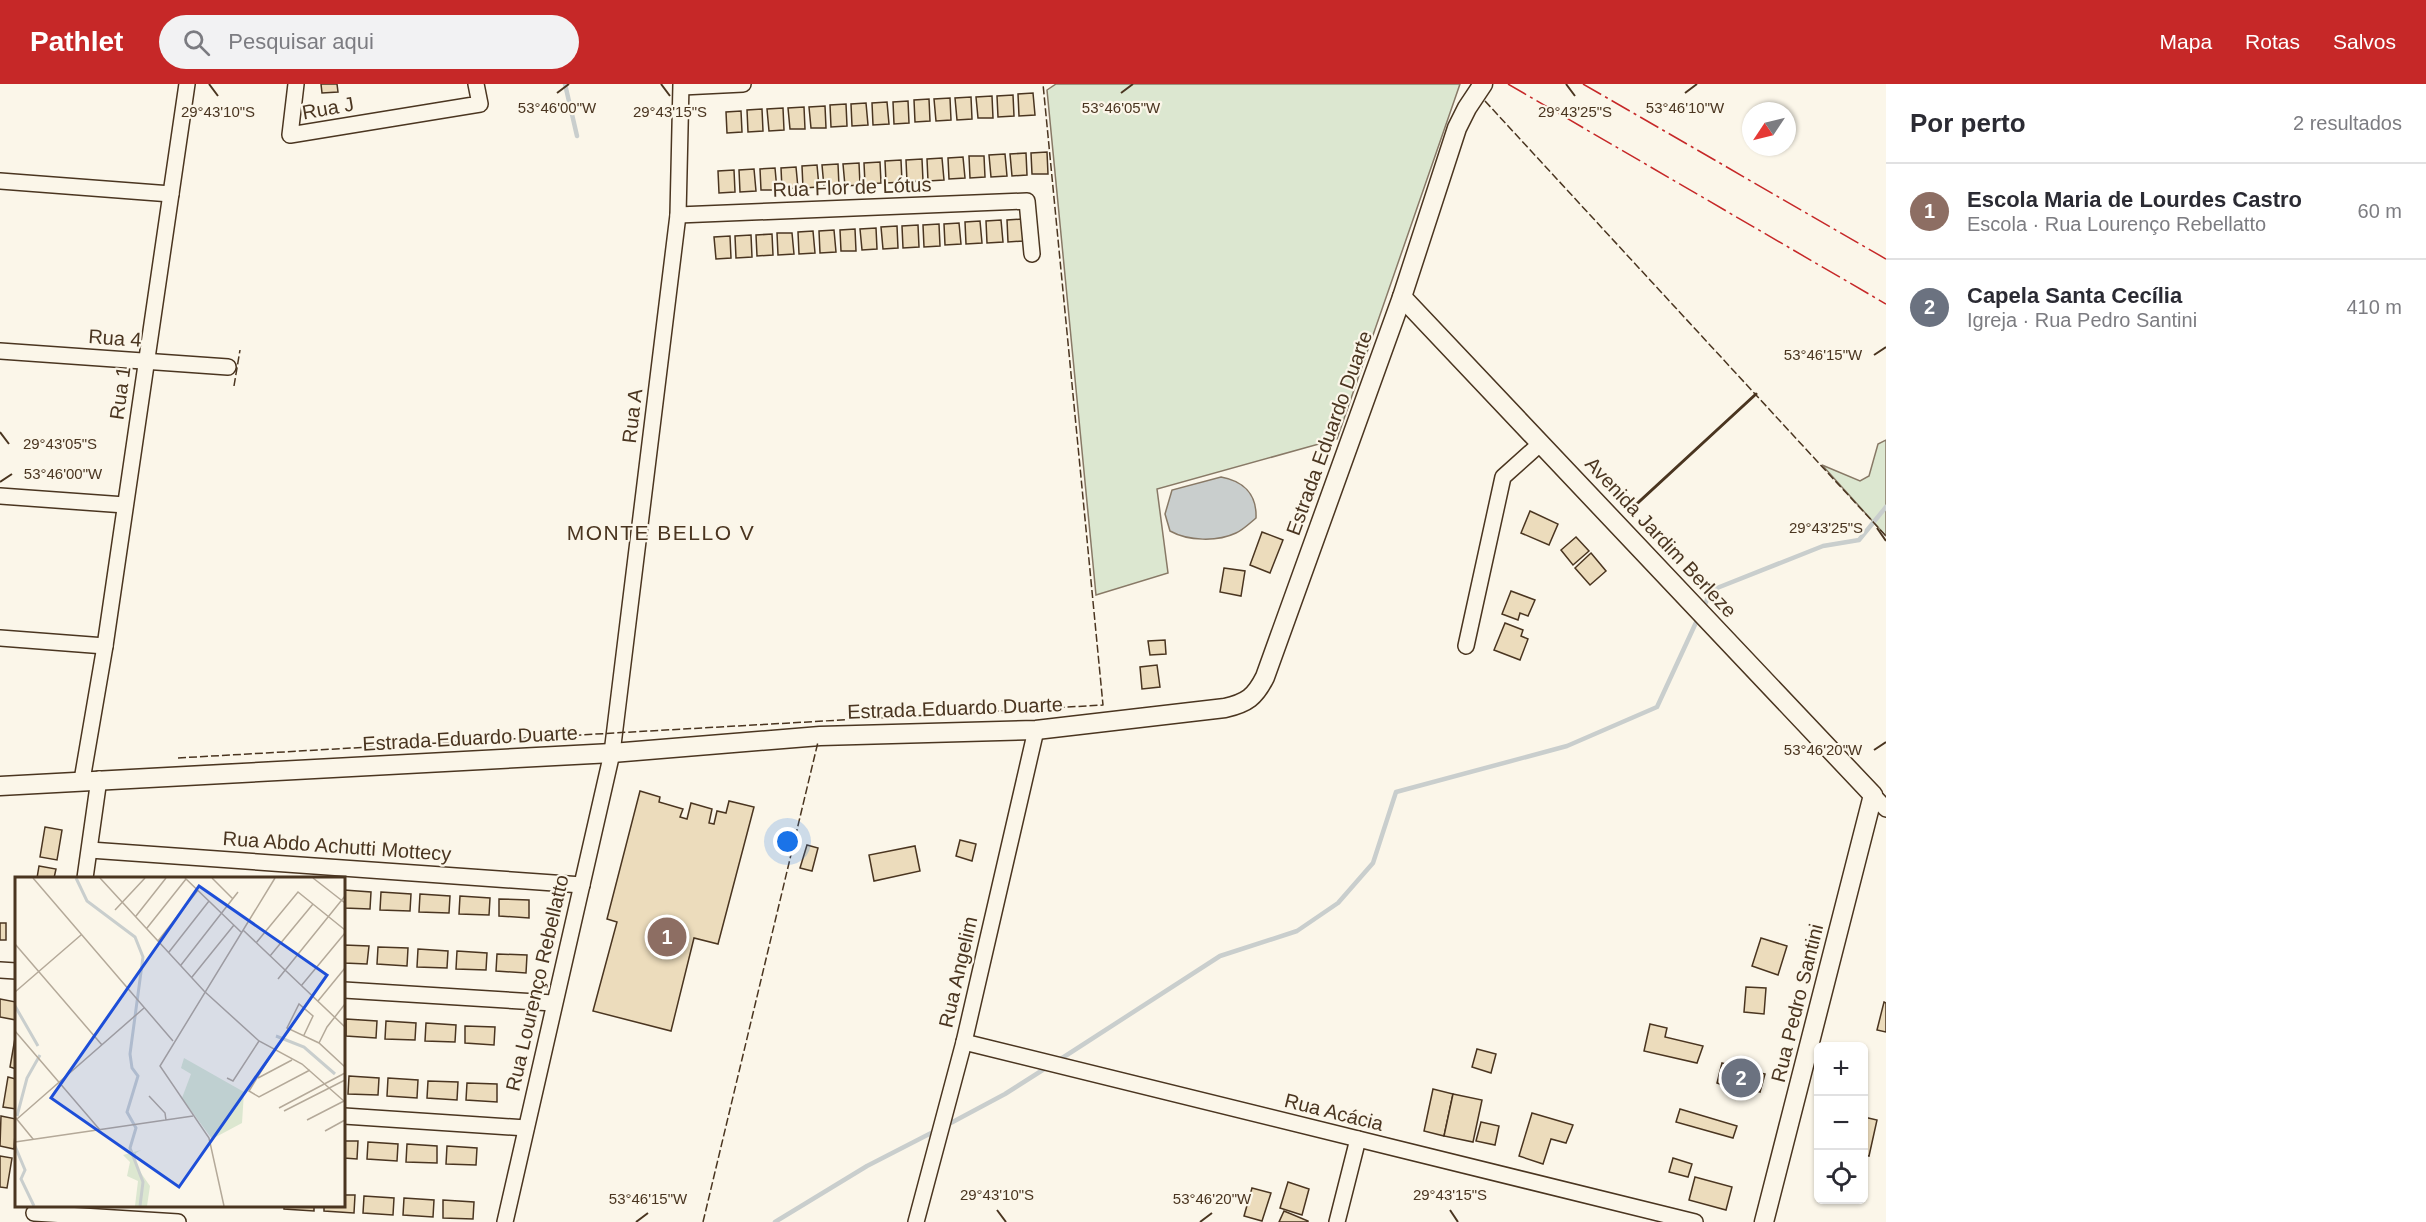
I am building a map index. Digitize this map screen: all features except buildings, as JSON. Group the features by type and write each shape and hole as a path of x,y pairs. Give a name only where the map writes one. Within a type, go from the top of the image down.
{"street":[{"name":"Rua 1","path":"86,877 90,850 91,779 105,646 187,84"},
{"name":"Rua J","path":"296,84 290,135 480,104 476,84"},
{"path":"681,86 743,84"},
{"name":"Estrada Eduardo Duarte","path":"0,786 91,779 612,753 820,736 1036,730 1245,704 1257,694 1265,677 1402,297 1457,128 1483,84"},
{"name":"Rua A","path":"612,753 678,215 681,86"},
{"path":"0,181 171,194"},
{"name":"Rua Flor de Lótus","path":"678,215 1027,201 1032,254"},
{"name":"Avenida Jardim Berleze","path":"1402,297 1886,809"},
{"name":"Rua 4","path":"0,351 228,367"},
{"path":"1466,646 1503,477 1541,443"},
{"path":"0,496 125,505"},
{"path":"0,638 105,646"},
{"name":"Rua Angelim","path":"916,1222 964,1042 1036,730"},
{"name":"Rua Lourenço Rebellatto","path":"506,1222 553,1003 612,753"},
{"name":"Rua Pedro Santini","path":"1764,1222 1873,795"},
{"name":"Rua Abdo Achutti Mottecy","path":"90,850 582,885"},
{"path":"0,970 15,971"},
{"path":"345,990 553,1003"},
{"name":"Rua Acácia","path":"964,1042 1695,1222"},
{"path":"345,1116 526,1128"},
{"path":"1337,1222 1358,1139"},
{"path":"34,1214 178,1222"}],"green space":[{"path":"1056,84 1460,84 1337,439 1157,489 1168,573 1096,595 1047,90"},
{"path":"1886,440 1886,536 1822,465 1860,481 1869,476 1878,444"}],"shaded area":[{"path":"1221,477 1242,485 1247,490 1254,502 1256,518 1239,532 1220,538 1185,537 1170,531 1165,514 1172,490"}],"waterway":[{"path":"565,84 577,136"},
{"path":"1703,608 1712,590 1823,546 1859,540 1886,507"},
{"path":"1056,1062 1220,956 1297,931 1338,903 1373,863 1396,792 1567,746 1657,707 1699,616"},
{"path":"947,1125 1005,1094 1049,1066"},
{"path":"775,1222 867,1166 937,1130"}],"fence":[{"path":"178,758 1103,705 1043,84"},
{"path":"1485,101 1886,536"},
{"path":"234,386 240,350"},
{"path":"703,1222 818,742"}],"wall":[{"path":"1629,511 1756,394"}],"power":[{"path":"1508,84 1886,304"},
{"path":"1583,84 1886,259"}],"place":[{"name":"Escola Maria de Lourdes Castro","path":"667,937"},
{"name":"Capela Santa Cecília","path":"1741,1078"}],"district":[{"name":"MONTE BELLO V","path":"661,533"}]}
